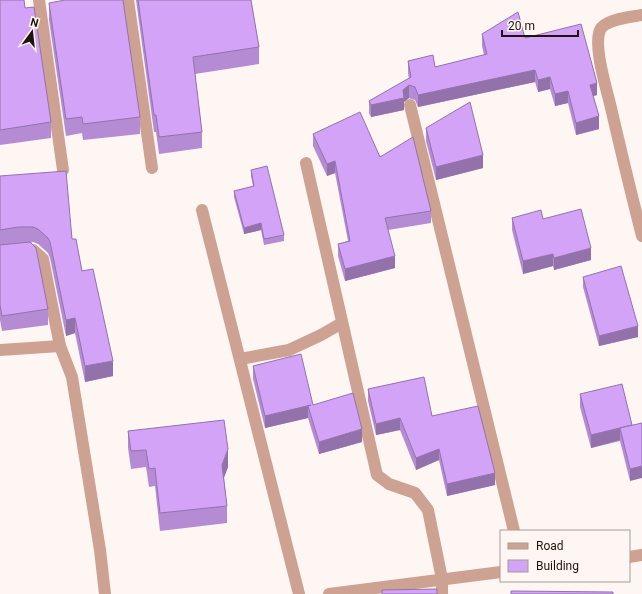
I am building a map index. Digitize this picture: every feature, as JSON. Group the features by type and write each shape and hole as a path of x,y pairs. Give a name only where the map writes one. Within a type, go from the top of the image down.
{"street":[{"path":"39,0 63,170"},
{"path":"128,0 152,168"},
{"path":"642,15 610,22 603,26 600,31 598,42 600,59 621,154 642,236"},
{"path":"410,105 514,530"},
{"path":"306,163 377,475 389,484 415,493 428,510 442,579 442,594"},
{"path":"202,210 299,594"},
{"path":"0,253 19,250 32,250 43,258 60,346 72,377 100,550 105,594"},
{"path":"240,359 289,350 342,323"},
{"path":"0,350 60,346"},
{"path":"630,556 642,555"},
{"path":"329,594 500,572"}],"building":[{"path":"0,0 24,0 25,8 34,7 51,122 0,130"},
{"path":"65,0 123,0 140,117 83,124 82,117 66,119 49,3"},
{"path":"138,0 251,0 259,47 193,57 202,132 159,137 156,115 154,115"},
{"path":"518,12 525,38 581,24 597,83 590,85 599,116 576,123 568,91 555,94 550,77 538,80 535,70 418,95 415,87 409,85 403,90 404,98 371,105 369,101 411,77 408,61 433,55 435,67 487,54 482,34"},
{"path":"470,102 483,155 436,167 426,128"},
{"path":"360,112 380,157 413,137 431,211 385,218 395,256 345,269 338,244 350,241 335,161 327,164 313,134"},
{"path":"267,166 284,235 264,239 261,223 244,228 234,191 254,186 251,170"},
{"path":"66,171 72,239 76,239 82,271 93,269 113,361 85,366 75,318 66,320 48,238 38,229 33,227 18,227 0,230 0,176"},
{"path":"581,209 591,248 554,258 553,254 523,261 512,218 541,210 543,219"},
{"path":"30,242 36,248 48,309 2,316 0,305 0,245"},
{"path":"621,266 638,326 599,336 583,277"},
{"path":"301,354 313,405 353,393 362,429 319,442 308,406 311,405 265,416 253,366"},
{"path":"424,377 432,416 478,406 495,473 447,484 439,449 416,458 400,418 376,424 368,389"},
{"path":"622,384 632,425 591,435 580,394"},
{"path":"224,420 228,449 222,465 227,506 160,513 155,468 149,469 146,450 131,451 128,431"},
{"path":"642,423 642,466 630,469 620,428"},
{"path":"437,589 437,594 382,594 382,590"},
{"path":"511,591 613,592 613,594 511,594"}]}
